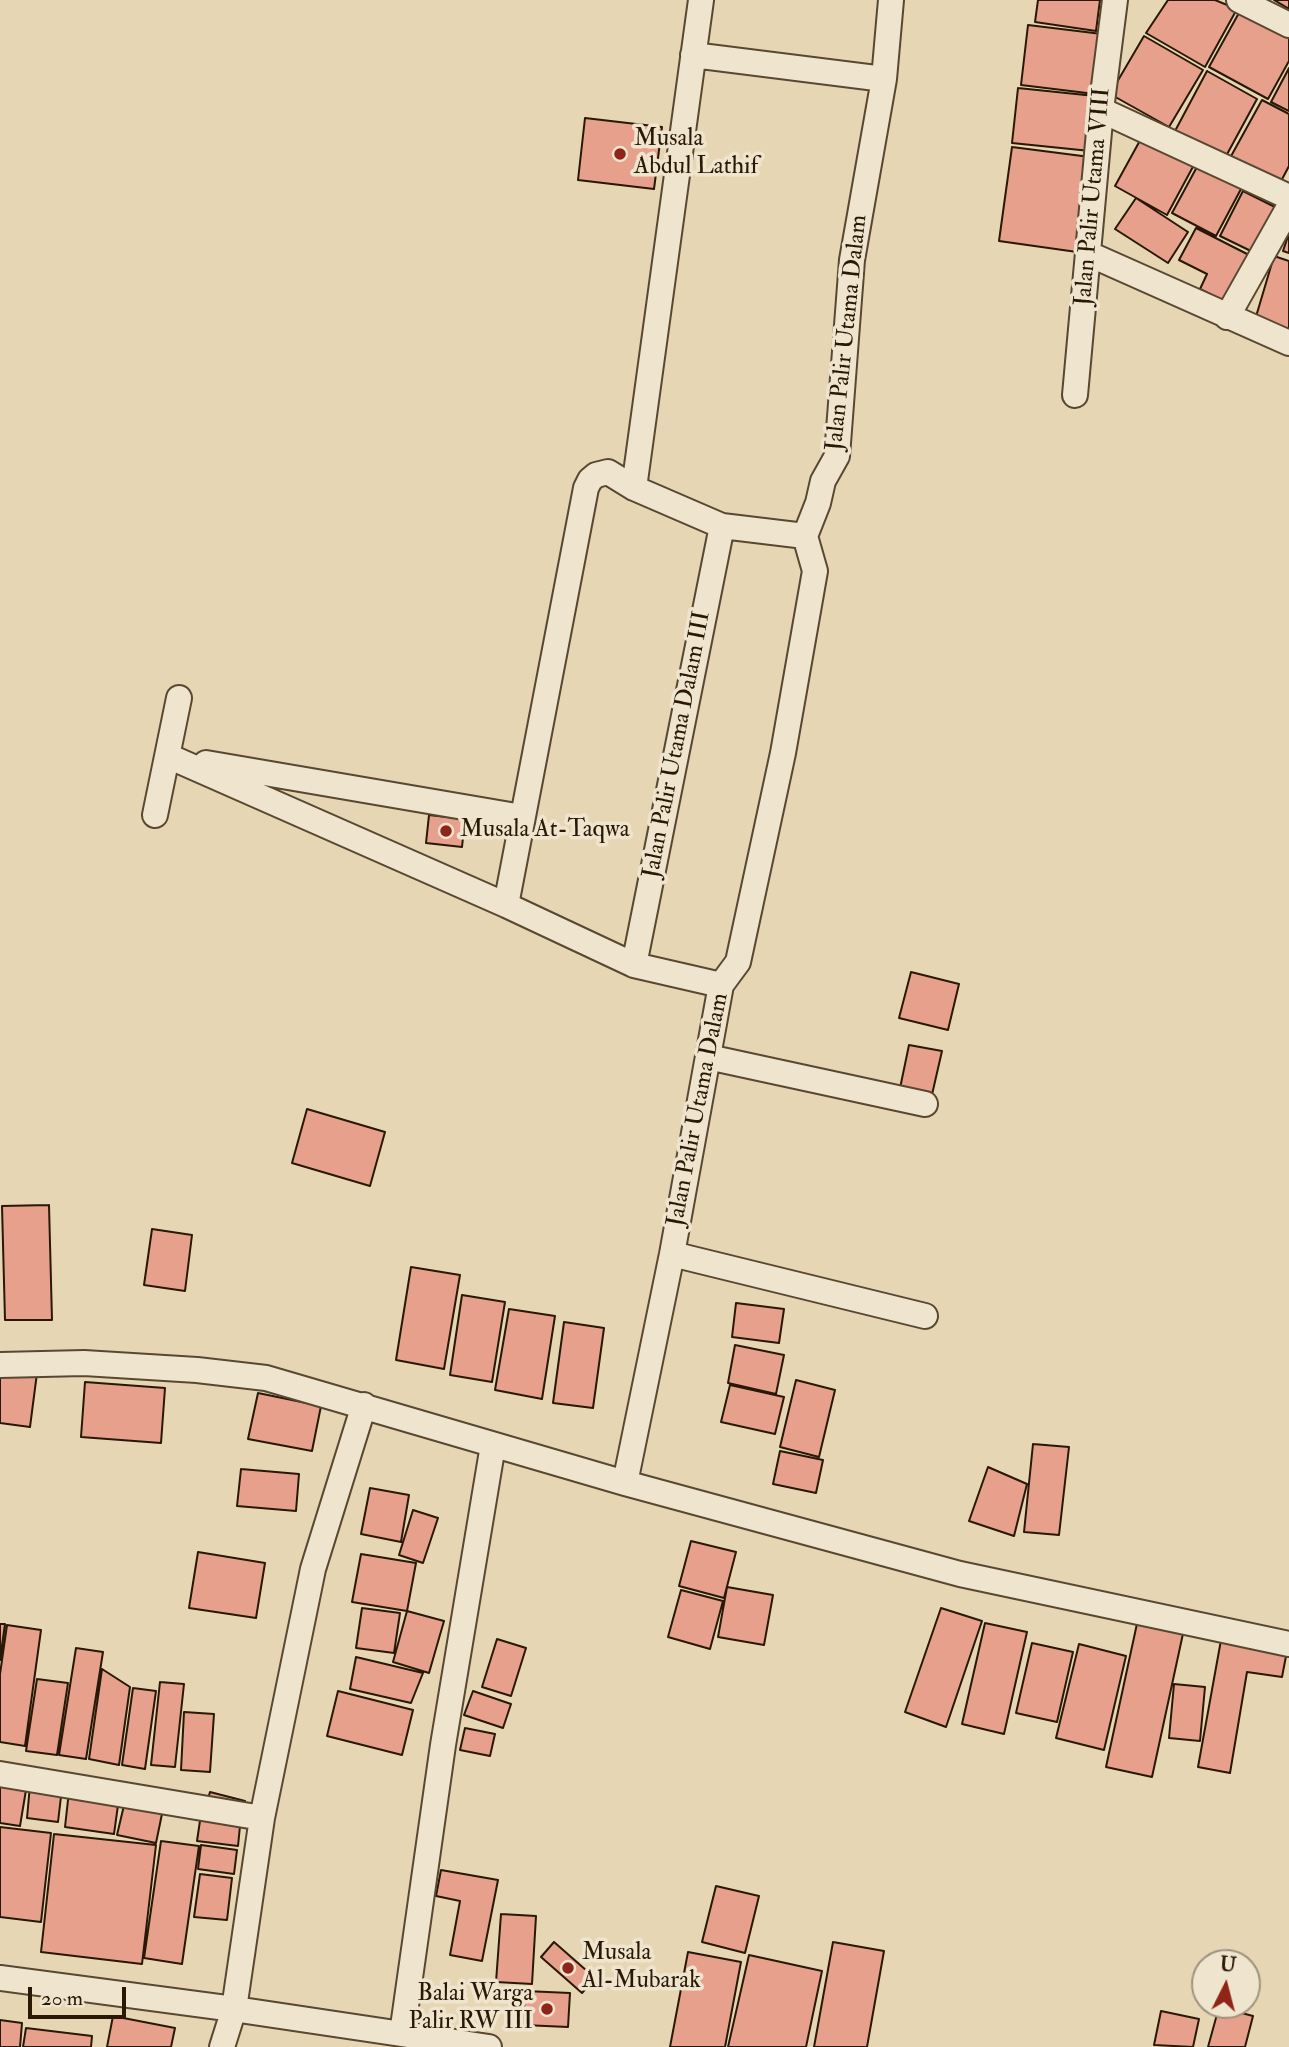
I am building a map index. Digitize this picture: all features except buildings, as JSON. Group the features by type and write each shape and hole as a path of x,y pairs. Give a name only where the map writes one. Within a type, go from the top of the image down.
{"street":[{"path":"634,488 701,0"},
{"name":"Jalan Palir Utama Dalam","path":"625,1483 721,985 738,962 783,753 814,572 805,536 824,481 837,456 852,260 884,79 891,0"},
{"name":"Jalan Palir Utama VIII","path":"1076,395 1101,110 1115,0"},
{"path":"1239,0 1289,25"},
{"path":"693,55 884,79"},
{"path":"1101,110 1289,197"},
{"path":"1227,317 1289,207"},
{"path":"1089,254 1289,343"},
{"path":"506,905 586,488 596,475 608,472 634,488 722,526 805,536"},
{"name":"Jalan Palir Utama Dalam III","path":"634,965 722,526"},
{"path":"155,815 179,698"},
{"path":"168,756 522,817"},
{"path":"168,756 506,905 634,965 721,985"},
{"path":"708,1057 925,1104"},
{"path":"671,1254 925,1316"},
{"path":"0,1365 84,1363 197,1370 266,1378 625,1483 960,1574 1289,1643"},
{"path":"222,2047 234,2009 262,1818 313,1569 364,1405"},
{"path":"402,2034 443,1745 493,1445"},
{"path":"0,1773 262,1818"},
{"path":"0,1978 489,2047"}],"place":[{"name":"Musala Abdul Lathif","path":"620,154"},
{"name":"Musala At-Taqwa","path":"446,831"},
{"name":"Musala Al-Mubarak","path":"568,1968"},
{"name":"Balai Warga Palir RW III","path":"547,2009"}]}
